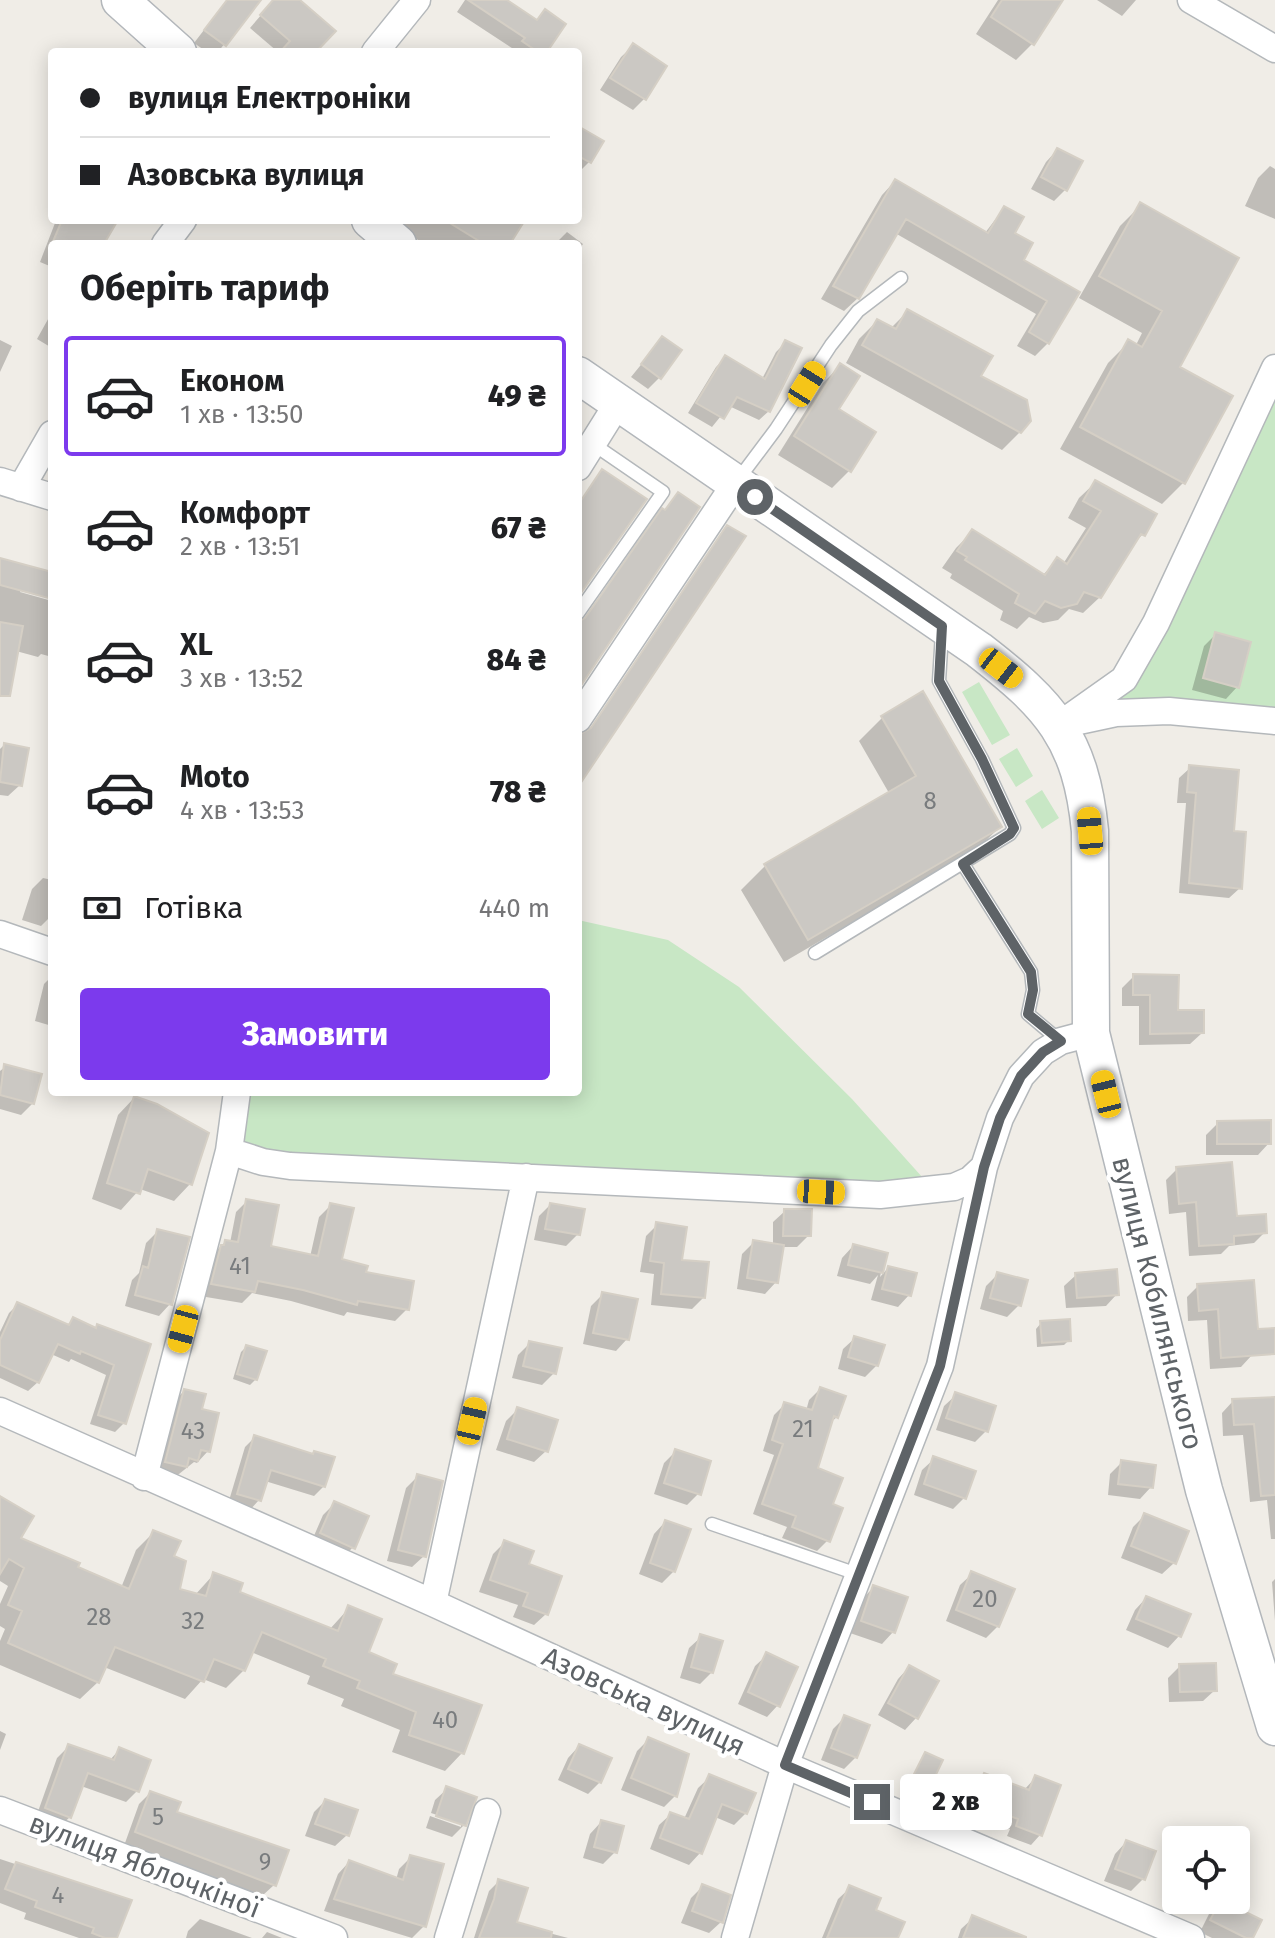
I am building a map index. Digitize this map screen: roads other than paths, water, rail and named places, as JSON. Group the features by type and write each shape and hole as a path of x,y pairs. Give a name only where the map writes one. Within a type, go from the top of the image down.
{"main road":[{"path":"120,0 174,48"},
{"path":"375,224 393,240"},
{"name":"вулиця Кобилянського","path":"582,378 1024,685 1059,725 1080,774 1090,831 1076,1037 1204,1490 1275,1727"}],"street":[{"path":"378,48 417,0"},
{"path":"1191,0 1275,49"},
{"path":"1059,725 1124,679 1156,623 1275,368"},
{"path":"582,461 618,403"},
{"path":"48,439 10,485 48,496"},
{"path":"582,713 735,484"},
{"path":"1059,725 1116,713 1169,711 1275,721"},
{"path":"0,934 48,951"},
{"path":"735,1938 785,1765 940,1366 984,1167 1000,1118 1021,1076 1043,1052 1076,1037"},
{"path":"144,1477 229,1151 236,1096"},
{"path":"229,1151 263,1162 290,1166 880,1195 954,1187 970,1180 984,1167"},
{"path":"433,1603 526,1177"},
{"name":"Азовська вулиця","path":"0,1411 433,1603 785,1765 1191,1938"},
{"name":"вулиця Яблочкіної","path":"0,1810 334,1938"},
{"path":"448,1938 487,1812"}],"lane":[{"path":"735,484 840,333 858,311 901,278"},
{"path":"582,607 663,492 593,444"},
{"path":"815,953 963,864 1010,834 1014,828 982,759 939,681 942,626"},
{"path":"963,864 1031,972 1033,990 1028,1014 1076,1037"},
{"path":"712,1524 860,1575"}]}
